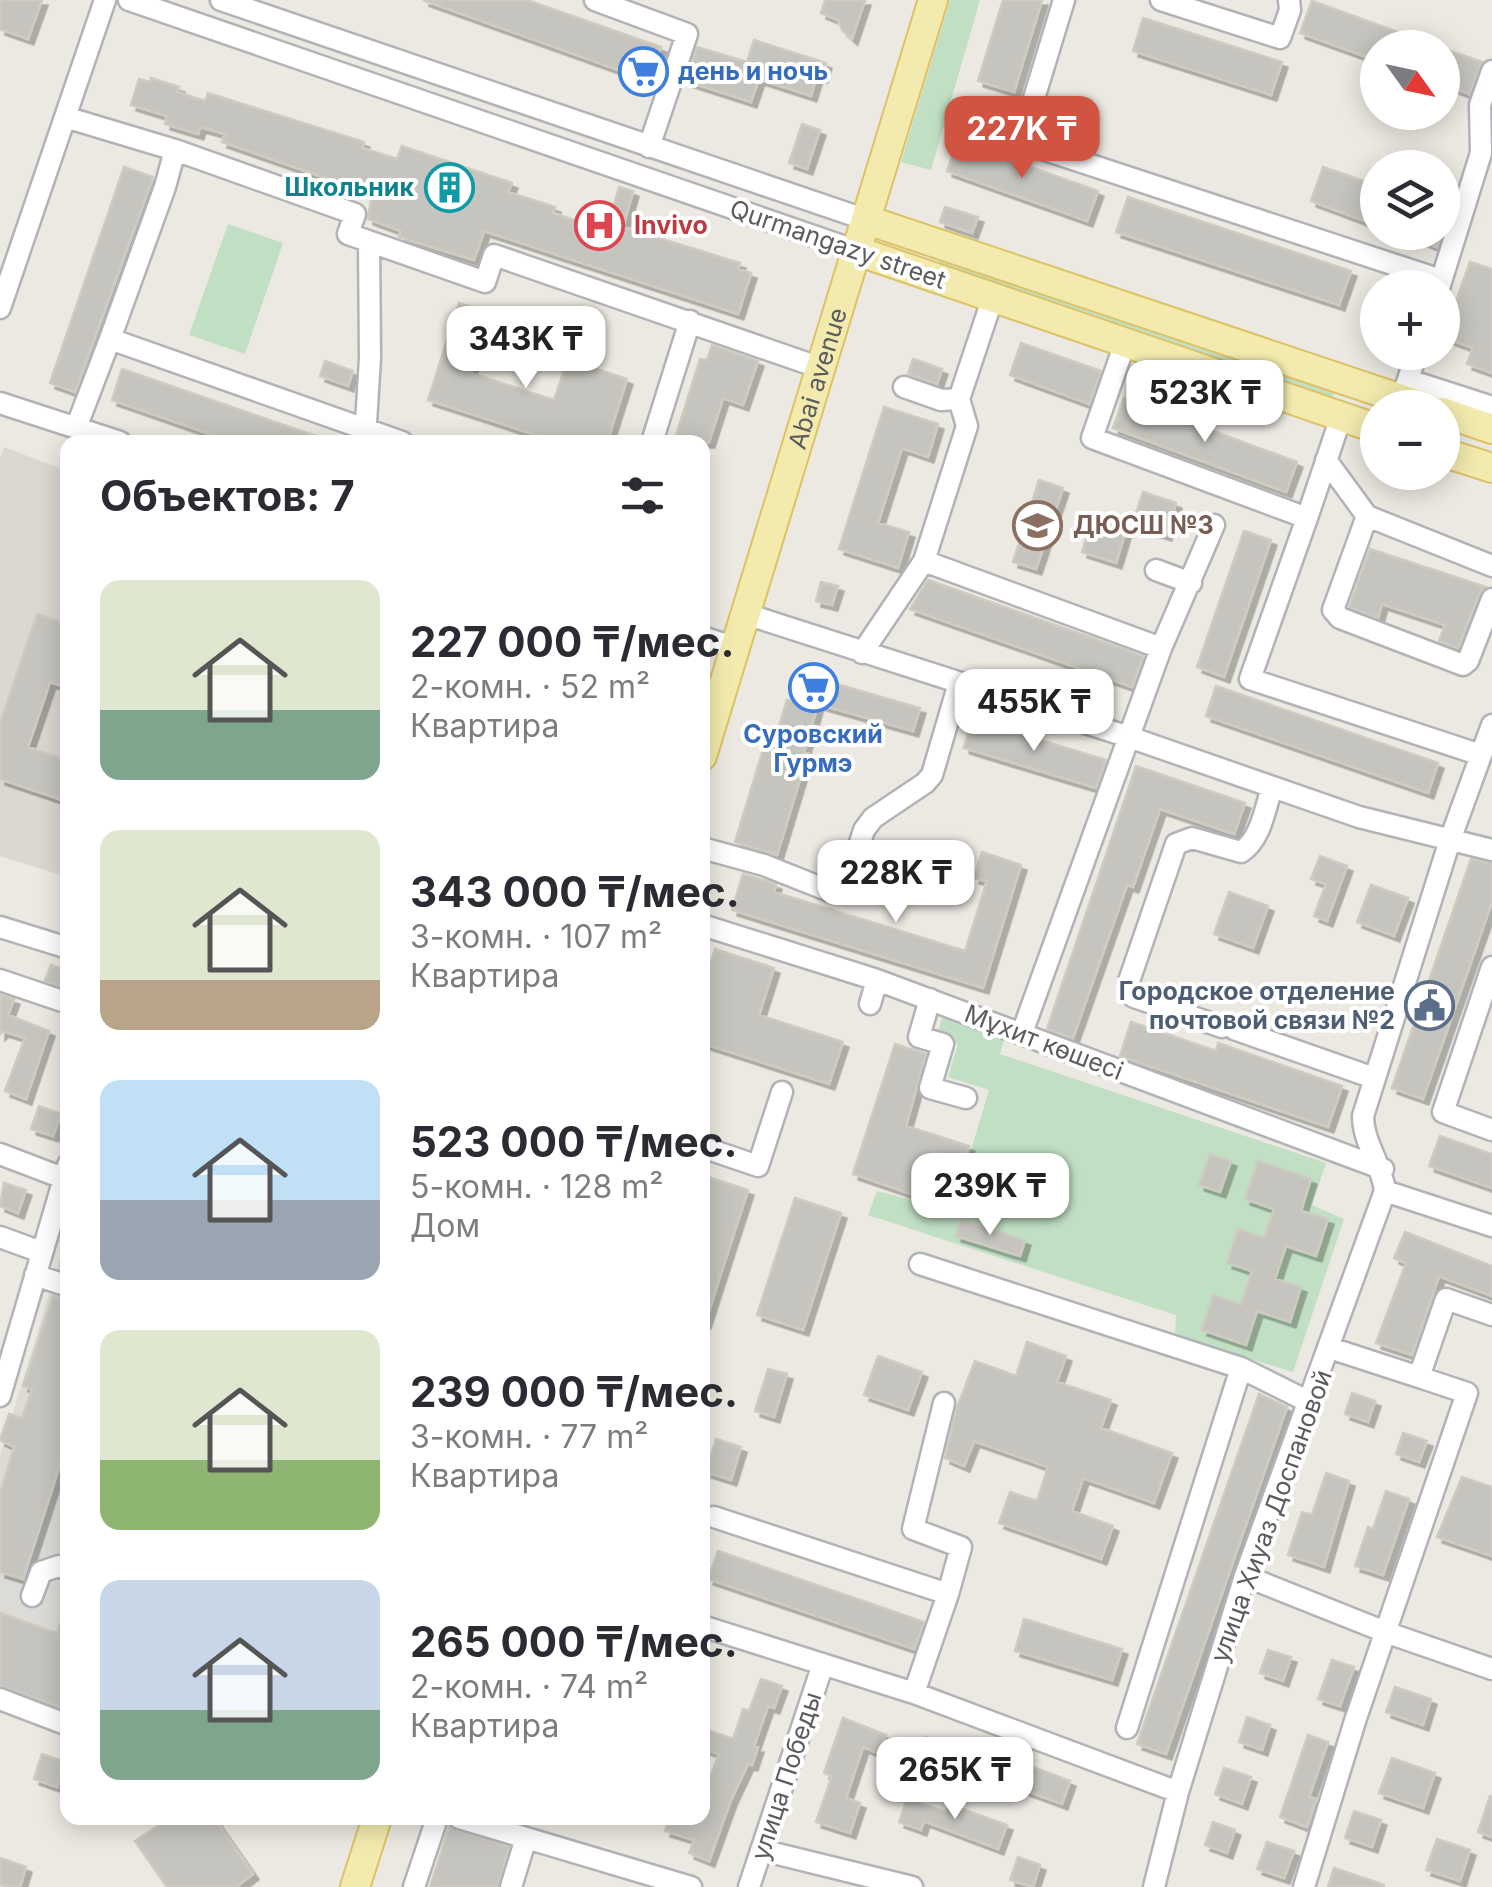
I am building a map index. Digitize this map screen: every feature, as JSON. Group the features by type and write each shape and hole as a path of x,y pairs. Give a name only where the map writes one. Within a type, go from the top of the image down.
{"main road":[{"name":"Abai avenue","path":"710,731 934,0"},
{"name":"Qurmangazy street","path":"867,220 1377,390"},
{"name":"Qurmangazy street","path":"857,251 1360,423"},
{"path":"1341,417 1353,382"},
{"path":"1460,418 1492,429"},
{"path":"1460,458 1492,468"},
{"path":"356,1887 376,1825"}],"street":[{"path":"0,308 105,0"},
{"name":"Qurmangazy street","path":"129,0 857,251"},
{"name":"Qurmangazy street","path":"222,0 867,220"},
{"path":"1021,142 1064,0"},
{"path":"1161,0 1280,38 1290,10 1289,0"},
{"path":"608,2 687,34 649,147"},
{"path":"1444,270 1481,153 1480,105 1492,71"},
{"path":"65,117 175,150 355,214 348,234 485,282 494,255 821,368"},
{"path":"975,127 1399,270"},
{"path":"76,428 166,187 175,150"},
{"path":"366,435 369,242"},
{"path":"862,653 924,561 968,426 959,399 993,297"},
{"path":"654,435 690,321"},
{"path":"110,339 363,435"},
{"path":"1125,342 1092,438 1307,518"},
{"path":"1419,390 1421,384 1440,390"},
{"path":"904,387 942,400 959,399"},
{"path":"1460,397 1492,407"},
{"path":"0,402 98,435"},
{"path":"1341,417 1250,680 1482,755"},
{"path":"1326,460 1366,516 1492,566"},
{"path":"1366,516 1333,610 1340,618 1463,665 1492,599"},
{"path":"1022,1033 1160,648 1214,525"},
{"path":"924,561 1160,648"},
{"path":"1156,570 1191,583"},
{"path":"746,614 1359,817 1492,850"},
{"path":"710,640 736,648"},
{"path":"710,850 764,865 827,890 840,887 848,878 864,830 874,818 932,775 959,684"},
{"path":"1272,787 1254,841 1246,850 1241,852 1192,838 1176,844 1129,981 1134,997 1374,1078 1450,840 1492,725"},
{"path":"0,926 60,945"},
{"name":"Мұхит көшесі","path":"710,928 930,999 1383,1169"},
{"path":"1492,967 1442,1112 1492,1130"},
{"path":"0,980 60,1000"},
{"path":"870,1004 877,980"},
{"path":"930,999 919,1037 943,1044 930,1088 966,1098"},
{"name":"улица Хиуаз Доспановой","path":"1154,1887 1178,1792 1245,1576 1386,1191 1383,1169 1365,1132 1363,1116 1374,1078"},
{"path":"710,1151 758,1166 782,1092"},
{"path":"0,1154 60,1170"},
{"path":"0,1396 60,1188"},
{"path":"1386,1191 1492,1226"},
{"path":"0,1237 41,1252"},
{"path":"920,1264 1241,1368 1311,1403"},
{"path":"35,1275 60,1283"},
{"path":"1419,1377 1446,1300 1492,1315"},
{"path":"1304,1887 1355,1721 1468,1393 1330,1348"},
{"path":"1127,1728 1241,1368"},
{"path":"914,1694 961,1548 913,1530 944,1403"},
{"path":"714,1516 948,1594"},
{"path":"32,1596 41,1572 60,1566"},
{"path":"1245,1576 1388,1633 1492,1668"},
{"path":"710,1629 914,1694 1178,1792"},
{"name":"улица Победы","path":"750,1887 823,1664"},
{"path":"0,1699 60,1722"},
{"path":"414,1887 435,1825"},
{"path":"482,1825 692,1887"},
{"path":"511,1887 526,1838"},
{"path":"761,1850 912,1887"}],"shaded area":[{"path":"4,447 60,468 60,875 0,856 0,459"},
{"path":"60,1258 60,1708 0,1687 0,1456"}],"green space":[{"path":"950,0 980,0 931,170 901,162"},
{"path":"228,224 283,243 245,354 189,335"},
{"path":"941,256 1335,390 1331,402 937,268"},
{"path":"942,1017 1005,1037 1000,1054 1326,1163 1312,1205 1344,1219 1293,1372 1175,1336 1176,1315 868,1215 877,1191 953,1211 989,1090 948,1077 958,1044 938,1034"}],"building":[{"path":"0,0 42,0 28,39 0,29"},
{"path":"423,0 527,0 661,47 649,81"},
{"path":"825,0 865,0 852,39 838,20 821,13"},
{"path":"1003,0 1042,0 1014,92 978,81"},
{"path":"1312,1 1392,30 1360,30 1360,55 1300,33"},
{"path":"1143,18 1282,62 1271,95 1133,51"},
{"path":"754,40 826,63 811,96 759,79 751,102 686,81 697,47 747,62"},
{"path":"1460,54 1482,62 1469,94 1460,91"},
{"path":"151,78 205,101 208,93 364,142 362,148 397,159 402,146 512,183 508,192 555,207 553,213 583,223 585,214 609,222 619,187 633,191 623,227 740,263 738,269 751,273 738,314 484,231 474,260 399,237 401,231 368,219 372,194 222,142 225,134 200,127 198,134 165,124 167,116 131,105 139,79 150,82"},
{"path":"802,124 820,130 807,169 789,163"},
{"path":"958,141 1098,191 1087,221 947,171"},
{"path":"124,167 153,177 75,392 50,383"},
{"path":"1323,167 1360,180 1360,219 1311,201"},
{"path":"1128,197 1351,271 1339,305 1116,232"},
{"path":"945,207 978,217 972,233 940,222"},
{"path":"1470,262 1492,269 1492,373 1467,364 1473,348 1460,343 1460,290"},
{"path":"459,303 489,313 470,373 554,400 568,359 627,379 609,435 536,435 428,400"},
{"path":"1021,343 1101,371 1089,404 1010,375"},
{"path":"712,345 758,361 743,405 723,398 710,439 710,435 676,435 700,359 707,360"},
{"path":"913,359 942,369 937,384 908,374"},
{"path":"325,361 353,371 348,386 320,376"},
{"path":"122,369 313,435 213,435 112,400"},
{"path":"1124,398 1297,462 1286,492 1113,428"},
{"path":"884,407 938,424 928,457 902,448 878,523 909,532 898,568 839,549"},
{"name":"ДЮСШ №3","path":"1039,480 1063,488 1036,569 1013,562"},
{"path":"1143,492 1176,503 1166,535 1132,525"},
{"path":"1092,520 1126,530 1116,563 1082,552"},
{"path":"1244,531 1271,540 1224,677 1197,667"},
{"path":"1370,549 1486,587 1479,594 1458,648 1439,641 1445,625 1382,604 1378,618 1349,607"},
{"path":"928,580 1143,656 1132,687 910,609"},
{"path":"821,582 838,586 832,605 816,601"},
{"path":"37,614 60,621 60,685 50,682 28,747 60,758 60,799 0,779 0,723"},
{"path":"805,675 920,708 913,731 818,704 804,752 808,753 777,855 735,842 766,740 774,743 787,700 797,702"},
{"path":"1216,686 1438,763 1428,793 1206,716"},
{"path":"972,719 1106,760 1096,788 964,748"},
{"path":"1136,766 1245,803 1234,834 1160,809 1133,887 1127,885 1073,1038 1047,1029"},
{"path":"982,852 1021,865 983,988 732,910 743,874 776,884 774,892 965,951 987,881 974,878"},
{"path":"1320,856 1347,866 1327,921 1314,916 1326,884 1311,879"},
{"path":"1471,859 1492,863 1492,902 1423,1099 1392,1088"},
{"path":"1371,885 1408,898 1394,936 1357,922"},
{"path":"1229,892 1268,906 1253,948 1214,934"},
{"path":"715,949 774,968 759,1015 843,1042 829,1084 710,1046 710,965"},
{"path":"51,965 60,968 60,986 45,981"},
{"path":"0,995 14,999 8,1015 49,1031 26,1099 5,1091 25,1038 3,1031 0,1034"},
{"path":"1131,1022 1216,1051 1218,1043 1342,1086 1328,1127 1120,1056"},
{"path":"895,1044 926,1054 906,1126 969,1146 949,1207 853,1174"},
{"path":"39,1106 60,1114 53,1136 31,1129"},
{"path":"1440,1136 1492,1154 1492,1188 1429,1166"},
{"path":"1210,1154 1231,1161 1220,1192 1199,1185"},
{"path":"1258,1161 1311,1179 1301,1211 1328,1219 1316,1256 1286,1246 1275,1279 1301,1287 1290,1322 1257,1311 1246,1345 1202,1330 1213,1295 1241,1305 1252,1271 1227,1263 1238,1229 1264,1238 1274,1209 1245,1199"},
{"path":"710,1178 748,1190 710,1308"},
{"path":"4,1183 26,1190 18,1213 0,1206"},
{"path":"795,1198 841,1213 803,1330 757,1315"},
{"path":"961,1220 1025,1240 1020,1256 956,1236"},
{"path":"1405,1232 1492,1266 1492,1296 1439,1276 1412,1355 1376,1343 1406,1263 1394,1258"},
{"path":"53,1296 60,1297 60,1465 23,1579 0,1572 0,1493 14,1447 0,1440 9,1414 22,1418 32,1389 23,1386"},
{"path":"1027,1342 1066,1356 1057,1382 1111,1400 1101,1428 1172,1453 1154,1503 1083,1478 1072,1511 1113,1526 1101,1559 999,1523 1010,1492 1037,1501 1048,1467 974,1441 964,1466 945,1458 956,1410 975,1361 1016,1376"},
{"path":"878,1356 922,1372 908,1410 864,1395"},
{"path":"768,1369 787,1374 774,1417 755,1411"},
{"path":"1352,1393 1375,1401 1368,1422 1345,1414"},
{"path":"1259,1394 1287,1407 1166,1754 1137,1744"},
{"path":"1403,1433 1427,1441 1419,1462 1396,1454"},
{"path":"716,1439 741,1447 731,1480 710,1473"},
{"path":"1326,1473 1349,1481 1324,1567 1288,1555 1302,1512 1312,1515"},
{"path":"1462,1477 1492,1487 1492,1556 1437,1537"},
{"path":"1386,1491 1409,1499 1383,1575 1355,1566"},
{"path":"718,1551 924,1622 914,1649 710,1580"},
{"path":"0,1613 57,1633 60,1624 60,1707 0,1686"},
{"path":"1024,1619 1122,1649 1112,1680 1015,1651"},
{"path":"1268,1650 1291,1657 1283,1681 1260,1673"},
{"path":"1332,1660 1354,1667 1340,1706 1318,1699"},
{"path":"761,1679 782,1686 774,1708 768,1706 754,1746 758,1747 752,1765 748,1764 731,1800 709,1861 689,1853 694,1840 665,1831 667,1825 710,1825 710,1777 719,1754 710,1751 710,1731 733,1739 743,1709 749,1711"},
{"path":"1395,1687 1431,1699 1423,1725 1386,1712"},
{"path":"1247,1717 1270,1725 1262,1750 1239,1742"},
{"path":"843,1718 886,1735 878,1753 863,1747 846,1798 860,1803 850,1833 816,1822 832,1776 824,1773"},
{"path":"1308,1735 1328,1742 1309,1797 1316,1799 1307,1827 1280,1817"},
{"path":"926,1737 1005,1762 1007,1757 1070,1781 1062,1804 981,1774 979,1779 918,1761"},
{"path":"42,1754 60,1760 57,1787 34,1779"},
{"path":"1392,1758 1435,1773 1423,1808 1379,1793"},
{"path":"1224,1768 1251,1777 1242,1804 1215,1794"},
{"path":"1492,1797 1492,1837 1478,1832"},
{"path":"907,1799 946,1812 949,1804 1007,1825 998,1849 924,1821 921,1830 899,1822"},
{"path":"1354,1811 1381,1820 1372,1847 1345,1838"},
{"path":"1213,1822 1235,1830 1227,1853 1205,1845"},
{"path":"159,1825 219,1825 253,1874 236,1887 167,1887 135,1841"},
{"path":"449,1827 509,1847 498,1887 430,1887"},
{"path":"1437,1839 1470,1850 1460,1881 1426,1870"},
{"path":"1267,1842 1294,1851 1284,1878 1257,1869"},
{"path":"1018,1857 1040,1865 1033,1887 1010,1880"},
{"path":"0,1858 26,1867 20,1887 0,1885"},
{"path":"1334,1868 1384,1885 1384,1887 1328,1887"}],"place":[{"name":"день и ночь","path":"643,71"},
{"name":"Школьник","path":"449,187"},
{"name":"Invivo","path":"599,225"},
{"name":"ДЮСШ №3","path":"1038,525"},
{"name":"Суровский Гурмэ","path":"813,688"},
{"name":"Городское отделение почтовой связи №2","path":"1430,1005"}]}
